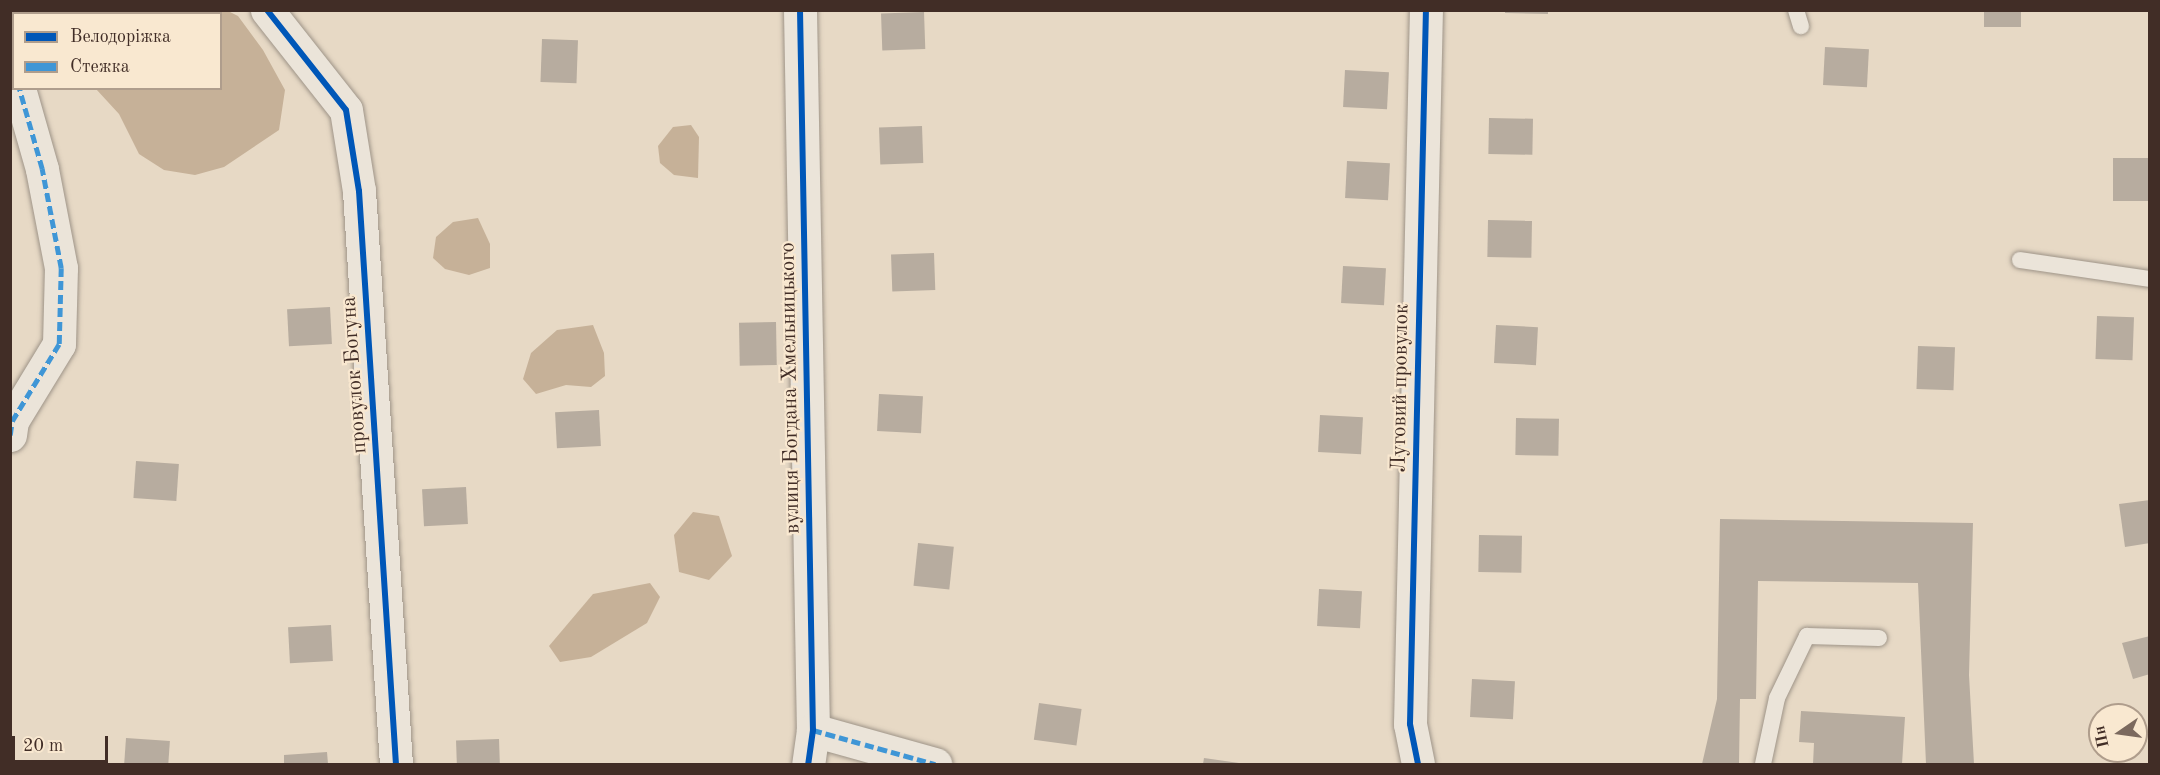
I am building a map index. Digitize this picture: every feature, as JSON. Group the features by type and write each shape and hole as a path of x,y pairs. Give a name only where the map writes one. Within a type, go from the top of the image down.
{"street":[{"name":"провулок Богуна","path":"267,10 346,110 354,156 366,281 396,765"},
{"name":"вулиця Богдана Хмельницького","path":"800,10 813,730 808,765"},
{"name":"Луговий провулок","path":"1418,765 1410,724 1426,10"},
{"path":"10,435 12,421 59,344 61,268 42,169 21,90"},
{"path":"813,730 935,765"}],"lane":[{"path":"2020,260 2150,279"},
{"path":"1763,765 1777,698 1807,636 1879,638"}],"shaded area":[{"path":"44,11 228,11 238,16 263,50 285,90 279,130 224,167 195,175 164,170 139,154 119,114 97,90 222,90 222,12"},
{"path":"691,125 699,137 698,178 674,175 660,163 658,146 673,127"},
{"path":"478,218 490,244 490,268 469,275 445,269 433,258 436,237 453,222"},
{"path":"593,325 604,353 605,376 591,387 566,385 536,394 523,379 531,353 557,330"},
{"path":"693,512 719,516 732,556 709,580 679,572 674,535"},
{"path":"650,583 660,597 647,623 591,657 560,662 549,646 593,594"}],"building":[{"path":"1505,10 1548,10 1548,14 1505,13"},
{"path":"1984,10 2021,10 2021,27 1984,27"},
{"path":"924,12 925,49 882,50 881,14"},
{"path":"542,39 578,40 576,83 540,82"},
{"path":"1825,47 1869,49 1867,87 1823,85"},
{"path":"1345,70 1389,72 1387,109 1343,107"},
{"path":"1489,118 1533,119 1532,155 1488,154"},
{"path":"922,126 923,163 880,164 879,128"},
{"path":"2113,158 2150,158 2150,201 2113,201"},
{"path":"1347,161 1390,163 1388,200 1345,198"},
{"path":"1488,220 1532,221 1531,258 1487,257"},
{"path":"934,253 935,290 892,291 891,255"},
{"path":"1343,266 1386,268 1384,305 1341,303"},
{"path":"330,307 332,344 289,346 287,309"},
{"path":"2097,316 2134,317 2132,360 2095,359"},
{"path":"776,322 777,365 740,366 739,323"},
{"path":"1496,325 1538,327 1536,365 1494,363"},
{"path":"1918,346 1955,347 1953,390 1916,389"},
{"path":"879,394 923,396 921,433 877,431"},
{"path":"599,410 601,446 557,448 555,412"},
{"path":"1320,415 1363,417 1361,454 1318,452"},
{"path":"1516,418 1559,419 1558,456 1515,455"},
{"path":"136,461 179,464 176,501 133,498"},
{"path":"466,487 468,524 424,526 422,489"},
{"path":"2150,500 2150,543 2125,547 2119,504"},
{"path":"1720,519 1973,523 1969,675 1974,764 1926,764 1918,583 1758,581 1756,699 1740,699 1739,764 1702,764 1717,699"},
{"path":"1479,535 1522,536 1521,573 1478,572"},
{"path":"918,543 954,547 949,590 914,586"},
{"path":"1319,589 1362,591 1360,628 1317,626"},
{"path":"331,625 333,661 290,663 288,627"},
{"path":"2150,636 2150,674 2133,679 2122,643"},
{"path":"1472,679 1515,681 1513,719 1470,717"},
{"path":"1039,703 1082,709 1076,746 1034,740"},
{"path":"1801,711 1905,717 1902,764 1813,764 1814,743 1799,742"},
{"path":"126,738 170,741 168,764 124,764"},
{"path":"499,739 500,764 457,764 456,741"},
{"path":"327,752 328,764 284,764 284,755"},
{"path":"1204,758 1239,763 1239,764 1203,764"}],"marked path":[{"path":"10,67 12,70"},
{"path":"10,435 12,421 59,344 61,268 42,169 20,90"},
{"path":"813,730 935,764"}],"cycle path":[{"path":"267,10 346,110 359,191 396,764"},
{"path":"800,10 813,730 808,764"},
{"path":"1418,764 1410,724 1426,10"}]}
